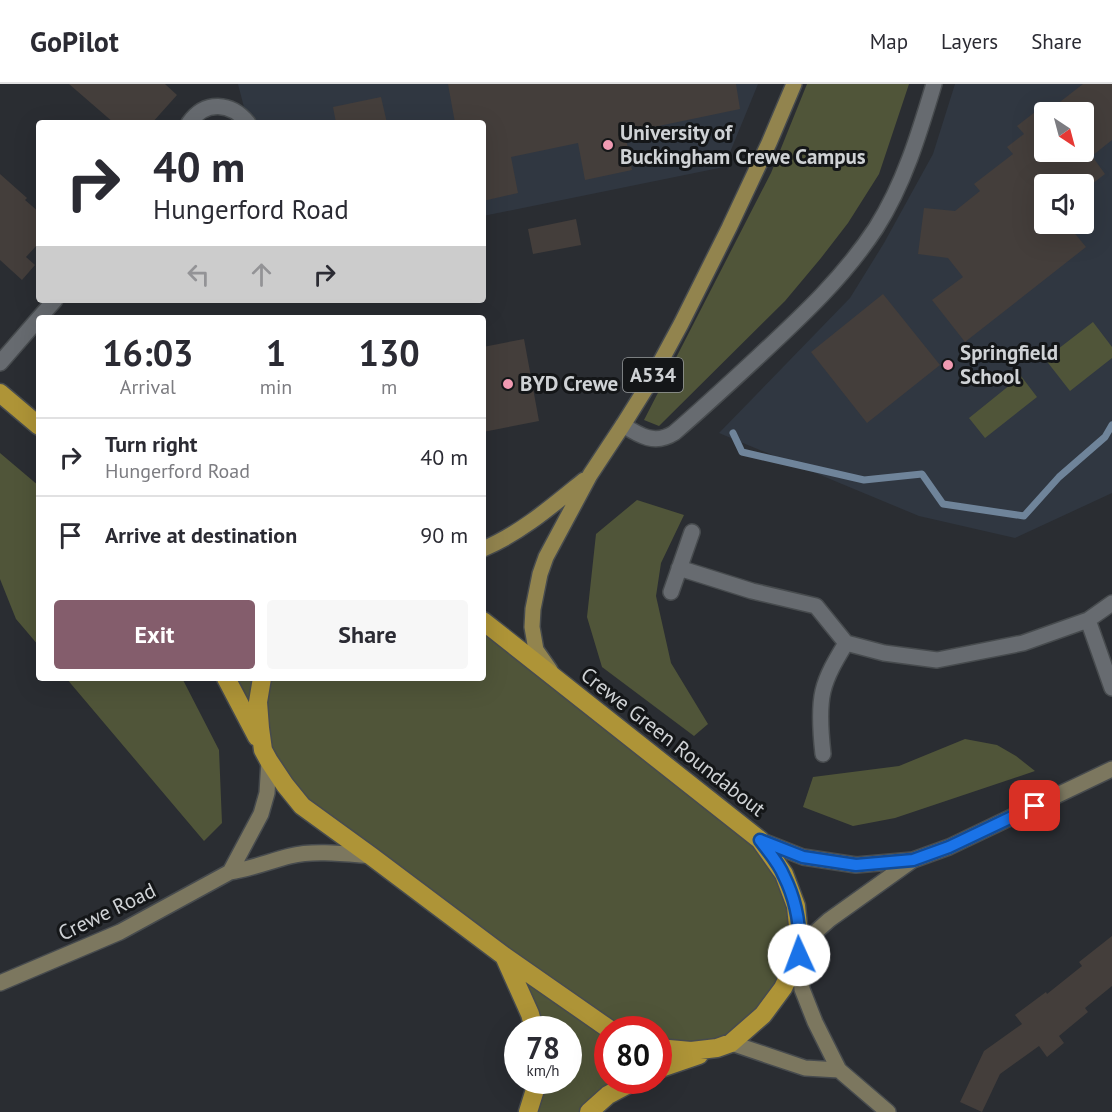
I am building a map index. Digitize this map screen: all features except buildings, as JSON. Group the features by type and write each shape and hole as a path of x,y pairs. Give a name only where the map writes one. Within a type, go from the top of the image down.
{"highway":[{"path":"0,393 36,423"},
{"name":"Crewe Green Roundabout","path":"486,623 760,840 784,874 796,906 799,951"},
{"path":"228,681 266,755 302,806 504,956 594,1019"},
{"path":"262,681 258,702 260,728 266,755"},
{"path":"672,1064 724,1045 763,1015 783,988 799,951"},
{"path":"504,956 531,1016"},
{"path":"672,1049 691,1051 724,1045"},
{"path":"528,1112 534,1094"},
{"path":"589,1112 610,1094"}],"main road":[{"name":"A534","path":"557,680 537,650 532,627 540,574 546,557 590,475 648,385 675,334 770,143 794,84"},
{"name":"A534","path":"486,548 531,523 590,475"}],"street":[{"path":"623,425 646,438 666,438 674,433 801,317 831,286 854,259 890,202 904,174 920,132 934,84"},
{"path":"192,120 198,113 219,107 231,109 245,120"},
{"path":"42,315 52,303"},
{"path":"0,363 36,321"},
{"path":"671,592 692,532"},
{"path":"679,568 752,591 816,606 846,643 884,653 937,660 1023,643 1088,620 1112,603"},
{"path":"1088,620 1112,687"},
{"path":"823,754 820,734 822,692 832,667 846,643"},
{"path":"230,872 261,814 267,793 266,755"},
{"path":"888,1112 839,1070 815,1022 802,988 799,951 829,920 913,860 965,839 1112,769"},
{"path":"760,840 803,857 856,865 913,860"},
{"name":"Crewe Road","path":"0,983 120,932 230,872 292,856 321,854 371,856"},
{"path":"724,1045 805,1068 839,1070"}],"shaded area":[{"name":"University of Buckingham Crewe Campus","path":"238,84 758,84 724,167 486,215 486,120 247,120"},
{"name":"Springfield School","path":"955,84 1112,84 1112,493 1015,538 919,516 719,433 850,298 884,243 933,154"}],"green space":[{"path":"807,84 909,84 879,174 848,223 785,301 659,426 644,420 771,173"},
{"path":"1093,322 1112,347 1112,358 1070,391 1045,359"},
{"path":"1021,376 1037,397 985,438 969,418"},
{"path":"0,453 36,483 36,642 16,619 0,579"},
{"path":"637,500 684,515 661,563 656,596 671,663 708,724 694,736 602,667 587,617 596,534"},
{"path":"486,621 760,840 784,874 799,955 731,1043 672,1064 672,1016 594,1016 594,1094 615,1094 589,1112 528,1112 534,1094 582,1094 582,1016 529,1016 504,956 302,806 228,681 486,681"},
{"path":"69,681 184,681 219,750 222,823 204,841"},
{"path":"965,739 997,745 1035,771 895,818 853,826 803,807 813,777 899,766"}],"waterway":[{"path":"733,433 742,452 864,480 922,474 943,504 1024,516 1059,477 1105,437 1112,425"}],"place":[{"name":"University of Buckingham Crewe Campus","path":"608,145"},
{"name":"Springfield School","path":"948,365"},
{"name":"BYD Crewe","path":"508,384"}],"route":[{"path":"799,955 796,906 784,874 760,840 803,857 856,865 913,860 949,847 1035,806"}]}
